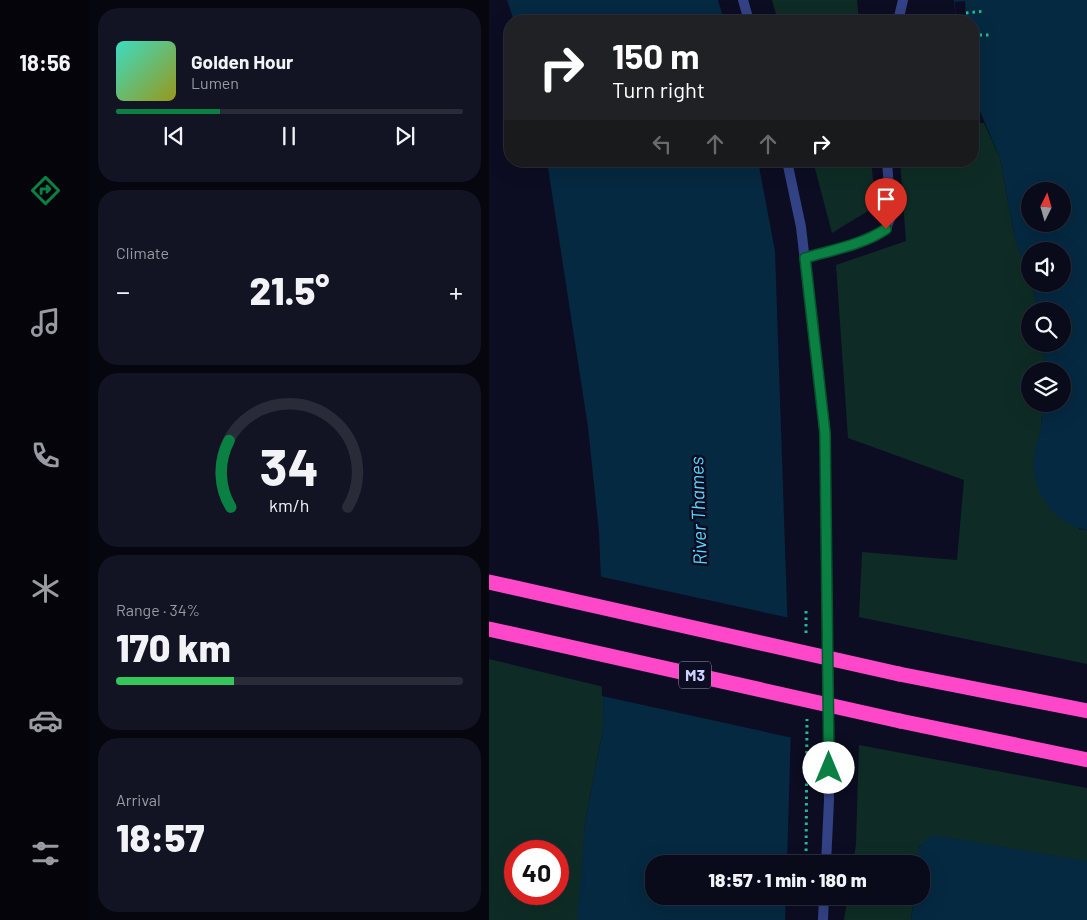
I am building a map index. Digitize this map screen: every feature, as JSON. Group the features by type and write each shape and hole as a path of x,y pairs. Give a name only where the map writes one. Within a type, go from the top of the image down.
{"highway":[{"path":"489,582 899,674 1087,711"},
{"name":"M3","path":"489,629 900,721 1087,760"}],"street":[{"path":"743,0 747,15"},
{"path":"899,15 903,0"},
{"path":"788,167 801,227 825,433 829,791 826,855"},
{"path":"805,258 853,245 876,236 886,229 891,216 887,167"},
{"path":"823,920 824,905"}],"path":[{"path":"966,13 985,11"},
{"path":"979,35 989,35"},
{"path":"806,855 808,732"}],"green space":[{"path":"772,0 857,0 858,15 776,15"},
{"path":"979,123 984,123 1000,158 1015,238 1021,254 1021,292 1033,292 1037,302 1021,302 1021,352 1044,352 1044,362 1021,362 1021,412 1042,412 1041,428 1079,529 1087,530 1087,664 859,617 862,552 957,560 964,480 848,438 836,265 906,241 900,167 979,167"},
{"path":"815,167 872,167 876,206 832,233"},
{"path":"489,659 604,687 603,729 585,823 579,920 489,920"},
{"path":"859,745 1087,788 1087,862 920,845 918,855 854,855"},
{"path":"846,905 913,905 911,920 844,920"}],"water":[{"path":"507,0 718,0 722,15 512,15"},
{"path":"954,0 1087,0 1087,530 1075,527 1055,514 1041,494 1036,483 1034,471 1035,450 1041,427 1042,412 1071,412 1071,362 1044,362 1044,352 1071,352 1071,302 1036,302 1033,292 1071,292 1071,242 1021,242 1021,256 1015,238 1000,158 979,109 979,15 955,15"},
{"name":"River Thames","path":"548,167 759,167 775,251 791,725 787,855 645,855 645,905 786,905 785,920 577,920 585,823 603,729 604,652 599,532 588,427"},
{"path":"934,835 1087,861 1087,920 911,920 913,905 930,905 930,855 918,855 920,846 925,840"}],"pier":[{"path":"965,1 966,15 956,15 955,2"},
{"path":"598,576 790,618 793,738 602,696"}],"route":[{"path":"829,768 825,433 805,258 853,245 876,236 886,229"}]}
